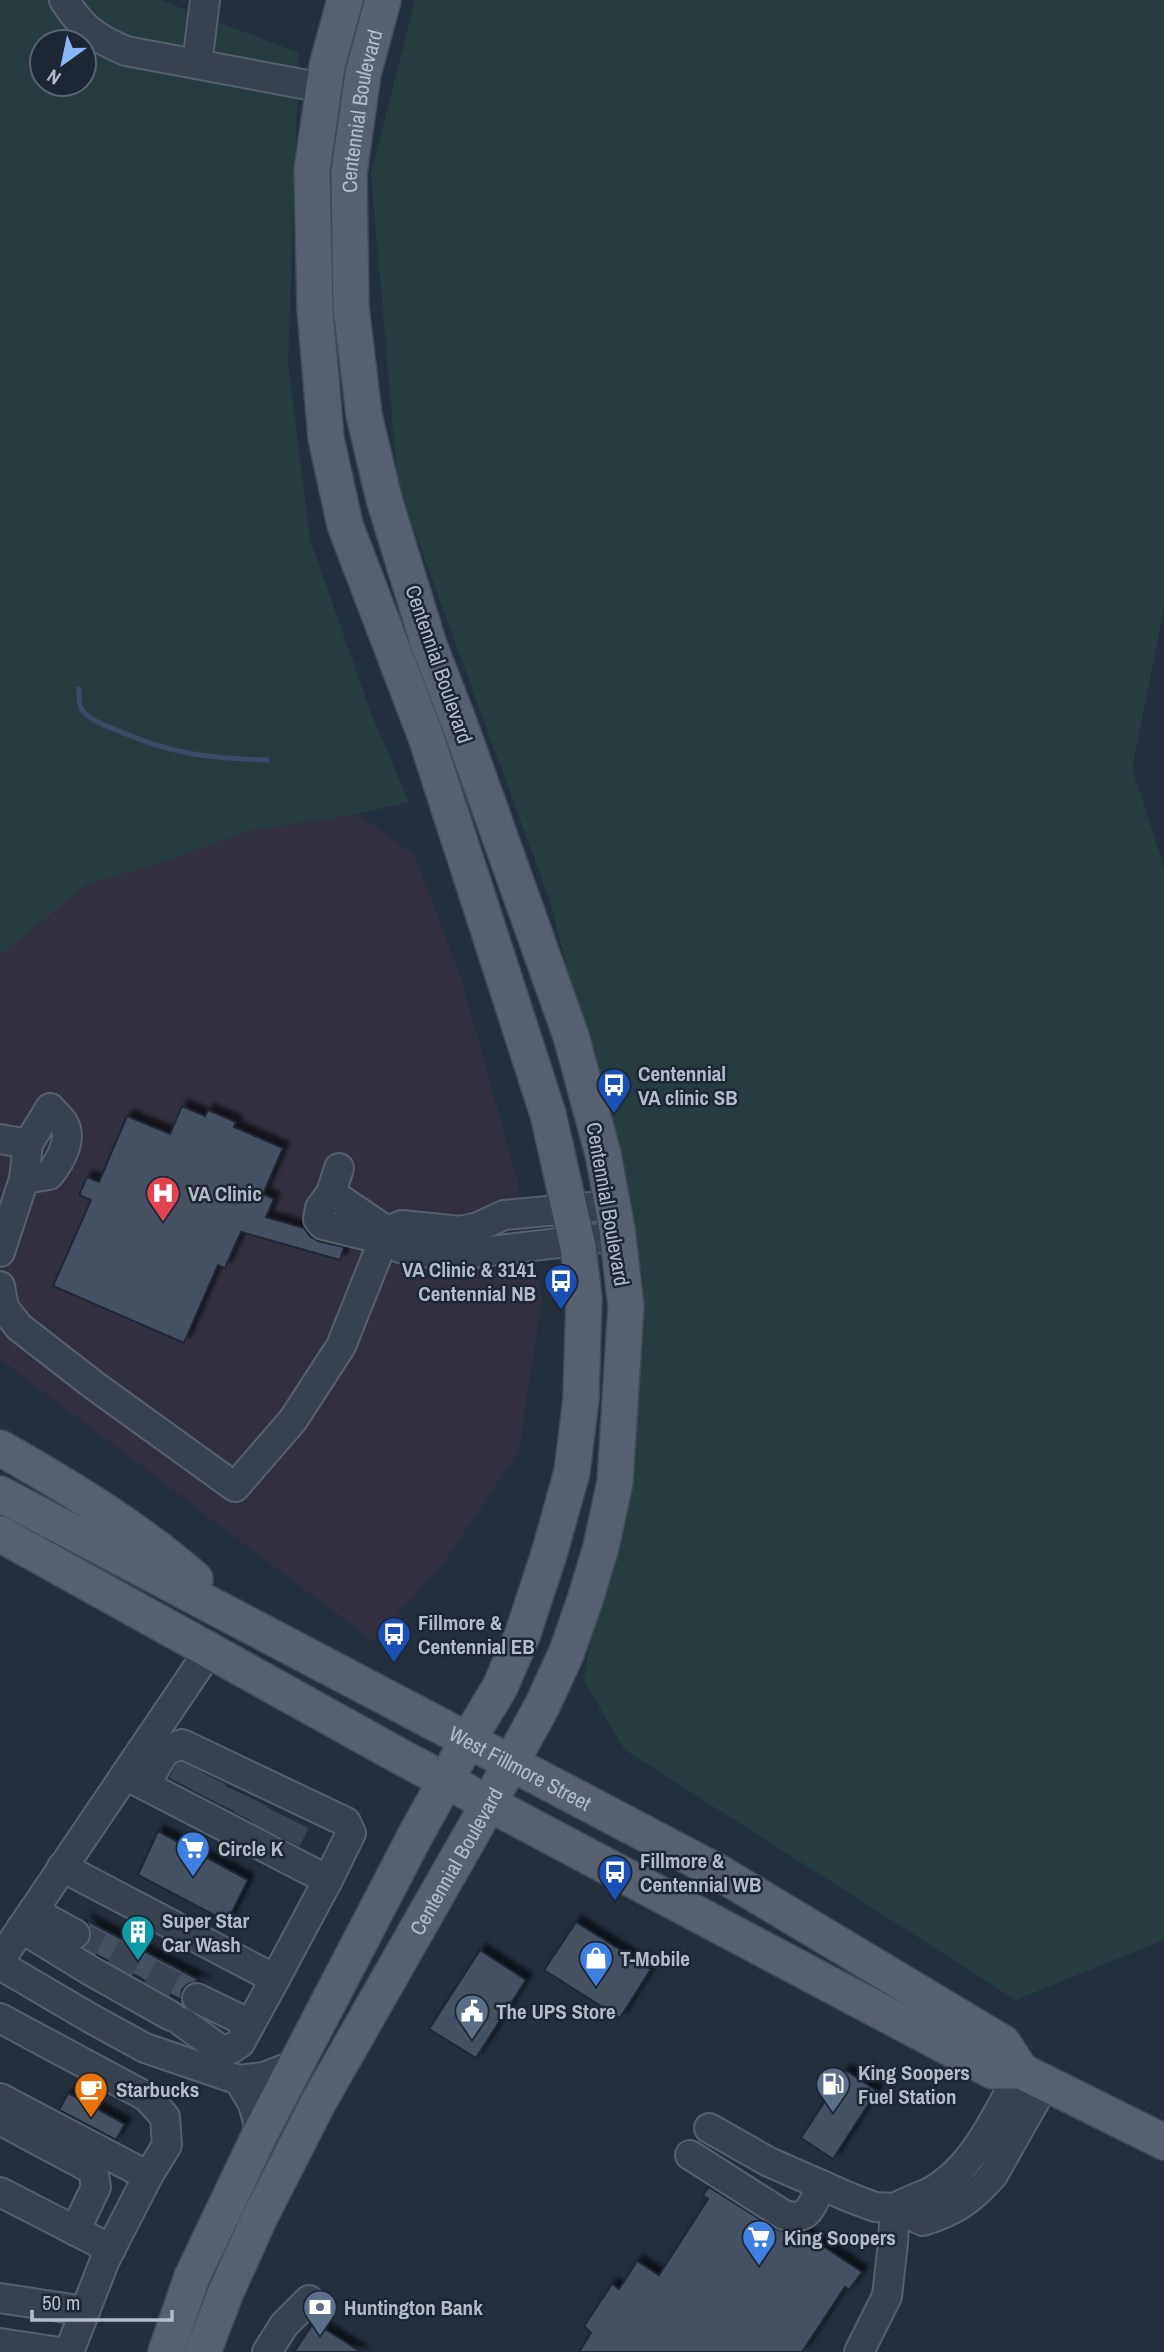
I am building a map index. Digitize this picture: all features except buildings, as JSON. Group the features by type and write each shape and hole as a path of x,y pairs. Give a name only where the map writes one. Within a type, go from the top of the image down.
{"main road":[{"name":"Centennial Boulevard","path":"166,2352 192,2277 261,2132 468,1740 500,1687 522,1636 549,1554 572,1472 581,1399 585,1315 573,1225 548,1114 430,750 345,525 326,438 315,309 312,170 327,66 345,0"},
{"name":"Centennial Boulevard","path":"203,2352 259,2219 318,2103 542,1706 566,1654 585,1600 601,1547 615,1482 626,1307 603,1154 571,1035 429,645 384,499 364,415 351,307 349,173 363,74 383,0"},
{"path":"396,659 429,645"},
{"path":"0,1448 100,1506 161,1551 251,1626"},
{"name":"West Fillmore Street","path":"0,1494 718,1872 1003,2043 1033,2077"},
{"name":"West Fillmore Street","path":"0,1534 446,1781 993,2071 1033,2077 1164,2142"}],"street":[{"path":"64,0 87,30 126,51 324,88"},
{"path":"197,64 205,0"},
{"path":"0,1251 23,1179 28,1144 50,1108 65,1125 68,1137 57,1165 49,1175 23,1179"},
{"path":"0,1139 28,1144"},
{"path":"335,1180 320,1208 318,1219 323,1225 364,1236 402,1225 460,1231 478,1227 504,1215 573,1225 615,1221"},
{"path":"0,1286 4,1308 19,1327 95,1386 235,1487 293,1420 341,1346 387,1231"},
{"path":"135,1780 209,1651"},
{"path":"295,2065 264,2077 239,2080 145,2048 0,1962 62,1867 135,1780 165,1751 182,1744 240,1803 328,1880"},
{"path":"27,1920 90,1971 177,2019 220,2049 231,2049 240,2043 351,1833 346,1822 135,1780"},
{"path":"62,1867 275,1979"},
{"path":"27,1920 75,1934"},
{"path":"197,1998 250,2024"},
{"path":"2,2024 147,2097 165,2118 167,2145 110,2249 69,2352"},
{"path":"709,2128 769,2162 822,2185 875,2207 895,2208 909,2199 930,2192 963,2165 1033,2077"},
{"path":"239,2080 253,2104 261,2132"},
{"path":"0,2098 148,2176"},
{"path":"0,2120 93,2170 96,2187 66,2226"},
{"path":"690,2155 784,2216 801,2218 806,2214 822,2185"},
{"path":"0,2192 110,2249"},
{"path":"859,2352 887,2296 895,2208"},
{"path":"0,2298 85,2311"},
{"path":"267,2352 284,2325 309,2300"},
{"path":"0,2343 60,2352"}],"shaded area":[{"path":"357,814 414,854 460,975 517,1179 542,1298 519,1450 446,1560 373,1641 0,1359 0,955 82,886 165,861 249,831"}],"green space":[{"path":"0,0 160,0 299,53 288,363 310,539 371,713 409,802 357,814 249,831 86,885 0,955"},
{"path":"415,0 1164,0 1164,608 1132,768 1164,867 1164,1940 1016,2000 625,1750 584,1681 643,1277 551,904 398,486 371,174"}],"waterway":[{"path":"79,689 80,705 85,714 97,722 134,737 189,753 267,760"}],"tunnel":[{"path":"182,1784 191,1766"},
{"path":"204,1796 213,1778"},
{"path":"226,1807 234,1790"},
{"path":"246,1818 255,1800"},
{"path":"265,1829 274,1811"},
{"path":"287,1840 296,1822"},
{"path":"75,1934 197,1998"}],"place":[{"name":"Centennial VA clinic SB","path":"614,1115"},
{"name":"VA Clinic","path":"163,1223"},
{"name":"VA Clinic & 3141 Centennial NB","path":"561,1311"},
{"name":"Fillmore & Centennial EB","path":"394,1664"},
{"name":"Circle K","path":"193,1878"},
{"name":"Fillmore & Centennial WB","path":"615,1902"},
{"name":"Super Star Car Wash","path":"138,1962"},
{"name":"T-Mobile","path":"596,1988"},
{"name":"The UPS Store","path":"472,2041"},
{"name":"King Soopers Fuel Station","path":"833,2114"},
{"name":"Starbucks","path":"91,2119"},
{"name":"King Soopers","path":"759,2267"},
{"name":"Huntington Bank","path":"320,2337"}]}
